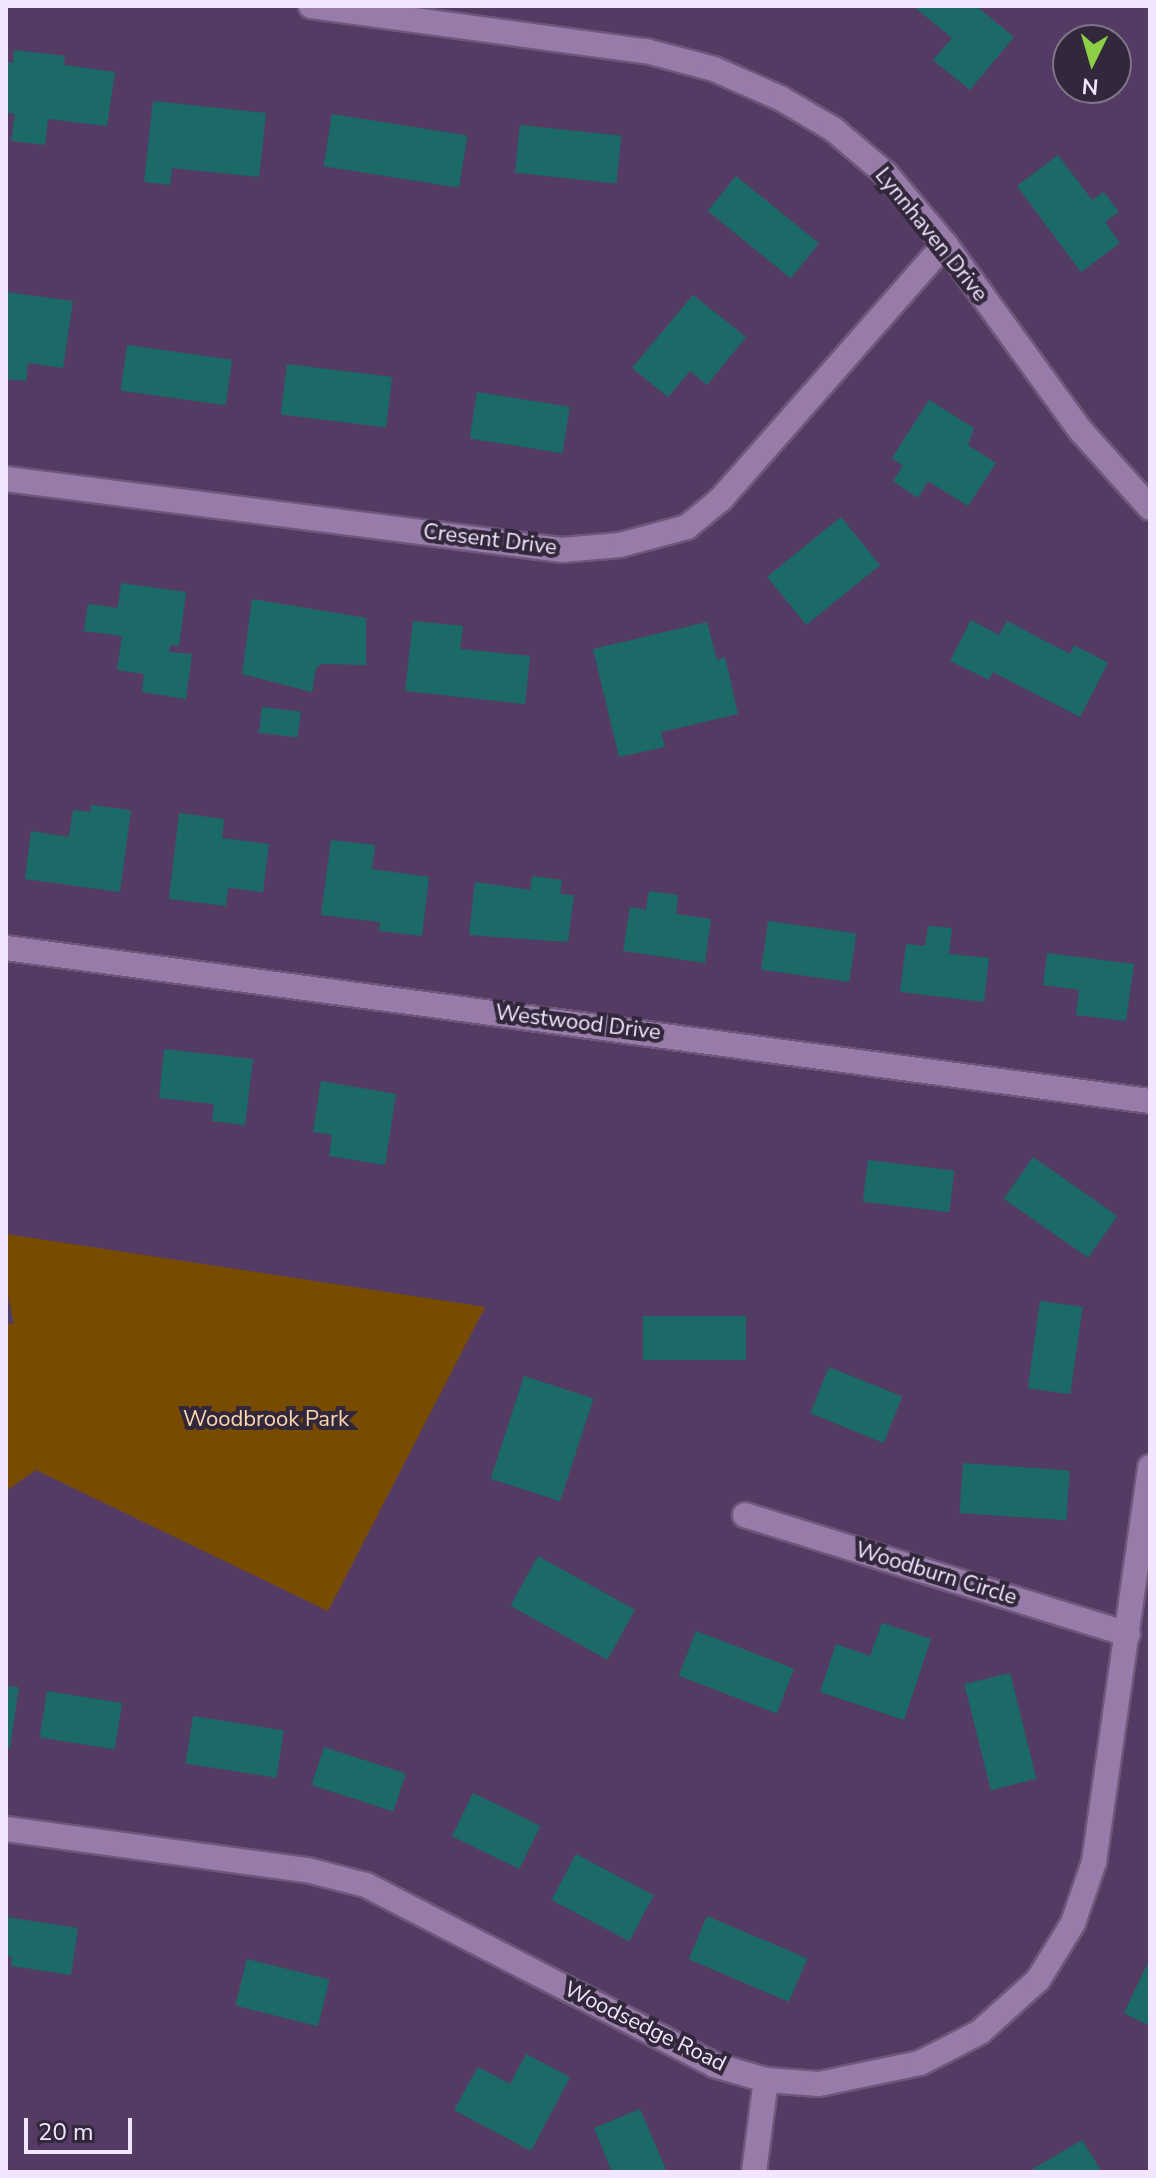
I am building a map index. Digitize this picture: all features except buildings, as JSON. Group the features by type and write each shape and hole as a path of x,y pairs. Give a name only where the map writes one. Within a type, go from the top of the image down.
{"street":[{"name":"Lynnhaven Drive","path":"311,6 646,51 714,69 780,98 833,129 886,174 945,244 1081,431 1150,508"},
{"name":"Cresent Drive","path":"6,479 562,550 620,545 687,527 721,499 945,244"},
{"name":"Westwood Drive","path":"6,948 1150,1101"},
{"name":"Woodsedge Road","path":"6,1829 307,1870 366,1885 714,2065 766,2080 819,2084 920,2063 980,2032 1038,1980 1073,1923 1094,1862 1150,1467"},
{"name":"Woodburn Circle","path":"745,1515 1128,1634"},
{"path":"754,2172 766,2080"}],"green space":[{"name":"Woodbrook Park","path":"6,1234 485,1307 328,1611 36,1470 6,1491 6,1323 14,1324 6,1286"}]}
